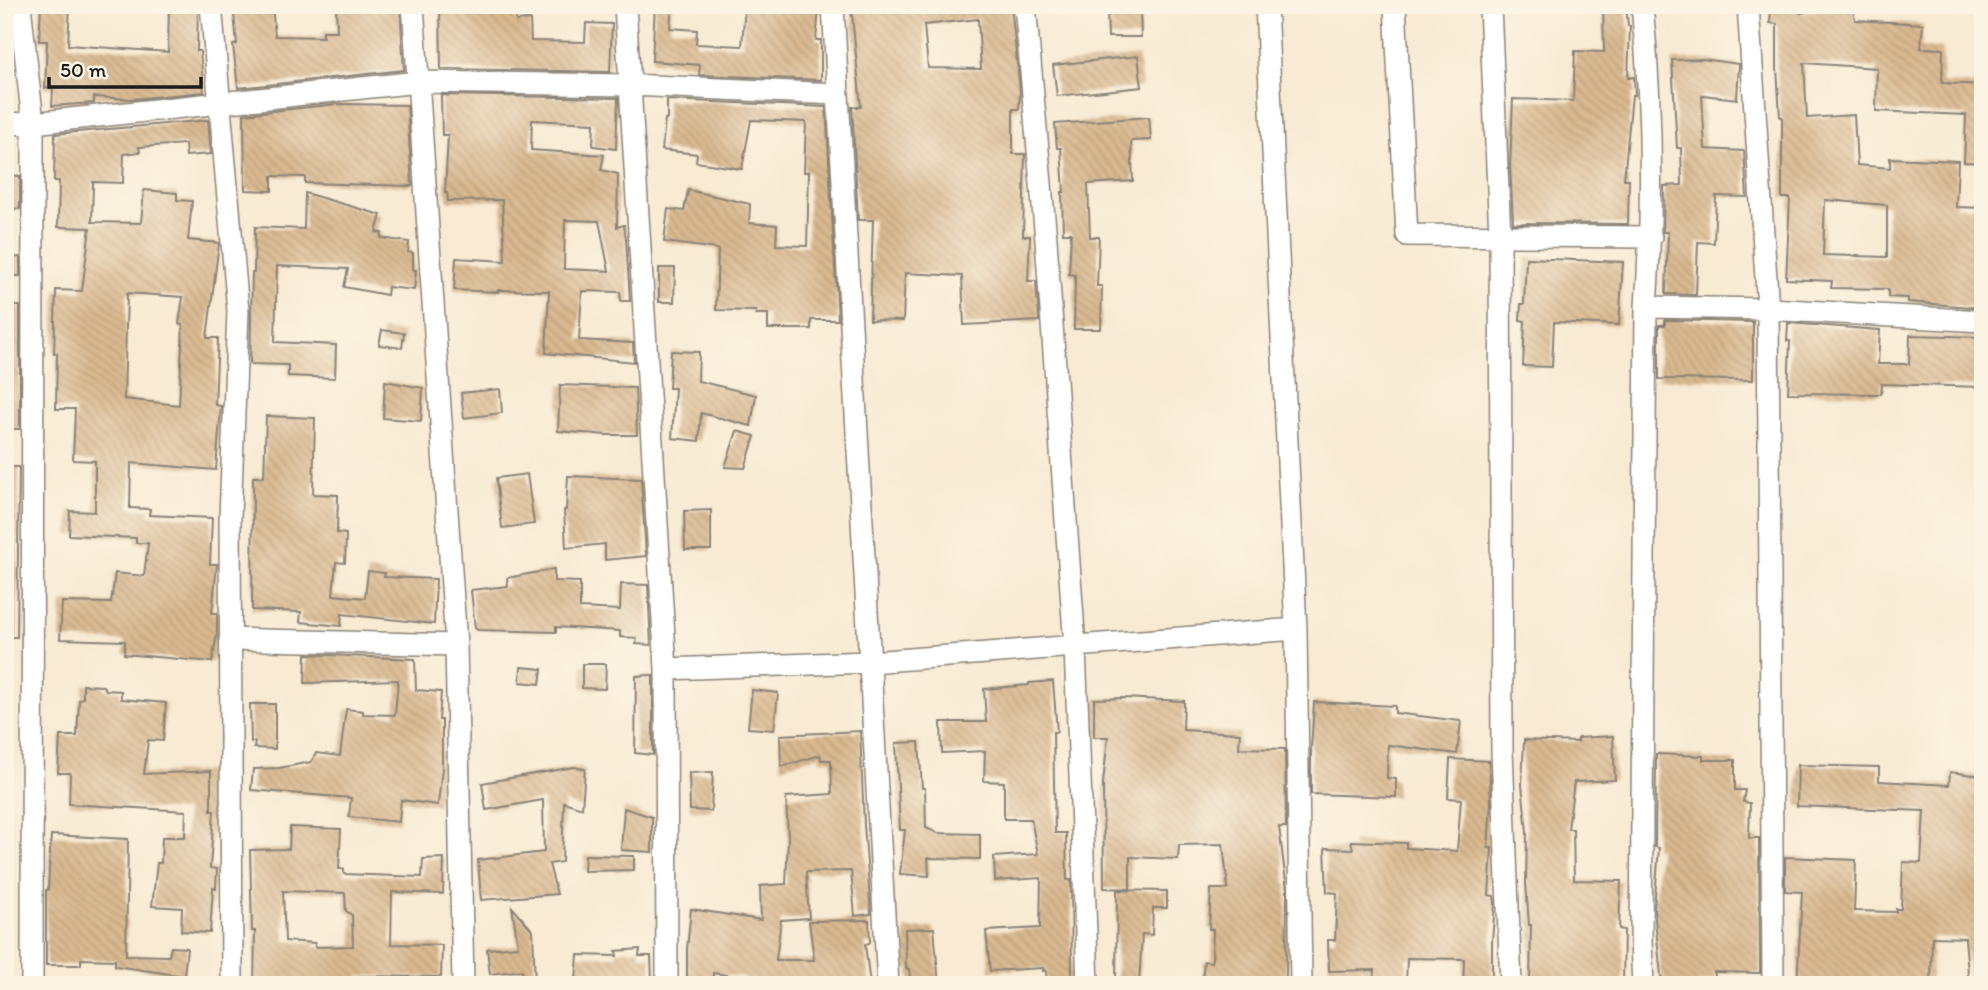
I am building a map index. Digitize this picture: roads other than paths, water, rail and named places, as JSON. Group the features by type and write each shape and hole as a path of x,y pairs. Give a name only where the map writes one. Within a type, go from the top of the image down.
{"street":[{"path":"20,5 33,123 32,985"},
{"path":"211,5 238,311 230,517 232,985"},
{"path":"413,5 456,645 463,985"},
{"path":"625,5 666,669 667,985"},
{"path":"833,5 888,985"},
{"path":"1025,5 1046,240 1075,648 1088,985"},
{"path":"1266,5 1296,629 1301,985"},
{"path":"1395,5 1407,235 1651,237"},
{"path":"1490,5 1500,236 1502,751 1511,985"},
{"path":"1642,5 1647,54 1651,237 1646,307 1641,928 1643,985"},
{"path":"1748,5 1768,309 1773,985"},
{"path":"5,124 418,82 629,85 838,94"},
{"path":"1646,307 1768,309 1983,321"},
{"path":"666,669 870,662 1296,629"},
{"path":"230,639 456,645"}]}
